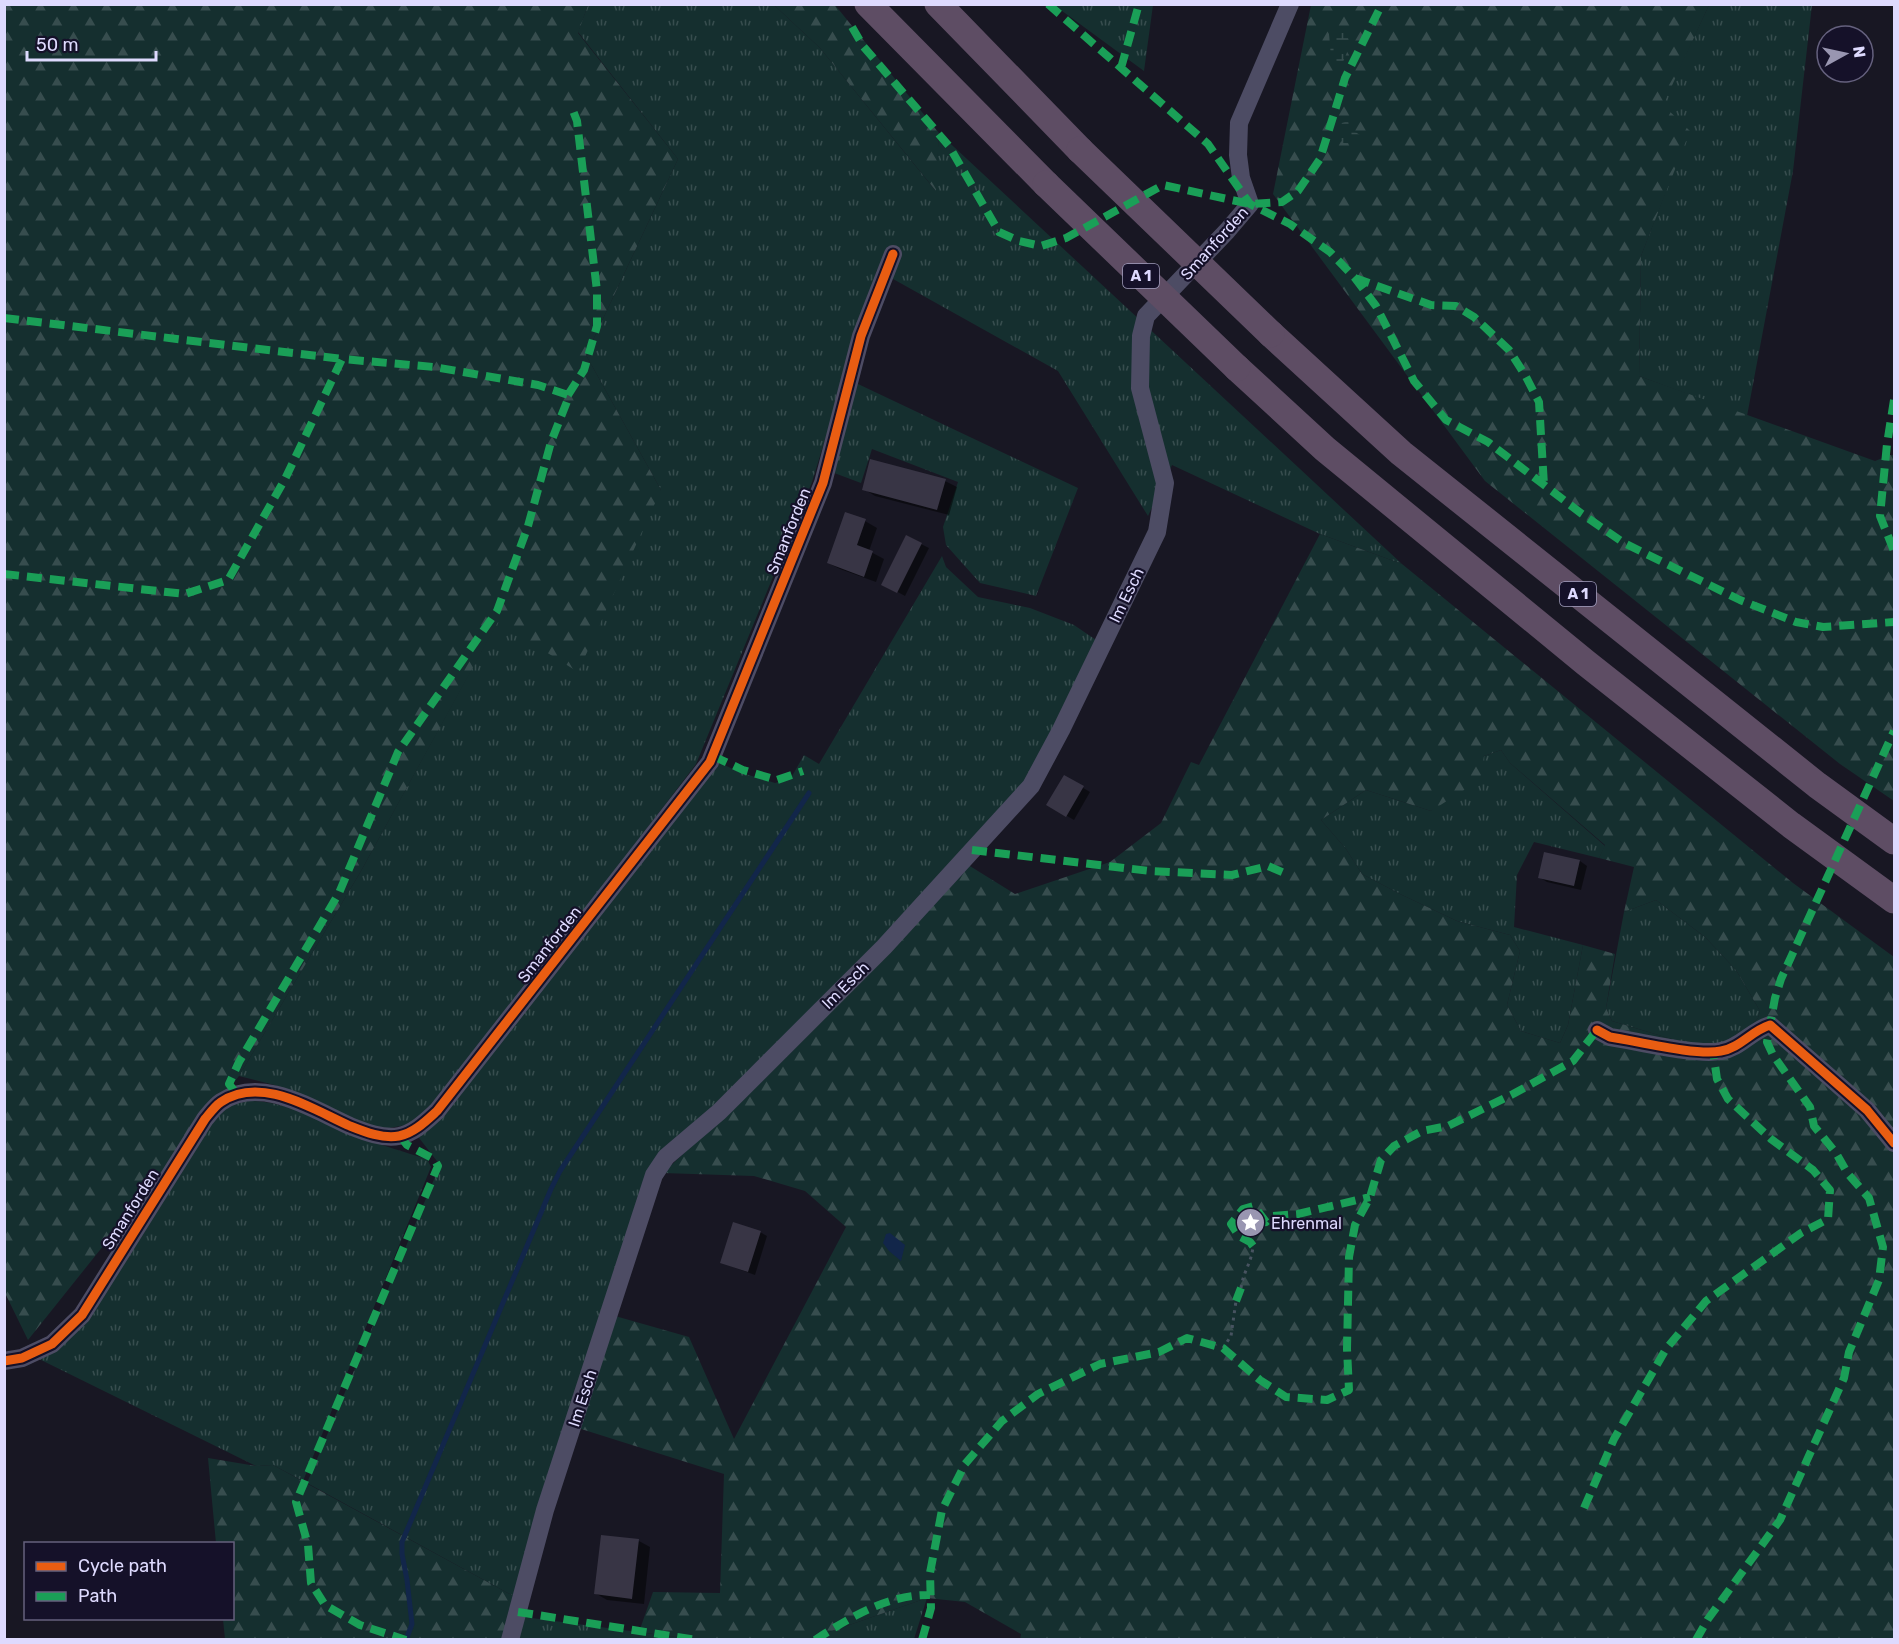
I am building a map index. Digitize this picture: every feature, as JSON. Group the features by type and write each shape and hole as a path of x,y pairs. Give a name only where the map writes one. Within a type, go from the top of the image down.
{"highway":[{"name":"A 1","path":"868,4 1046,184 1237,368 1325,449 1586,663 1791,825 1894,900"},
{"name":"A 1","path":"938,4 1080,150 1270,334 1401,453 1817,785 1894,841"}],"street":[{"name":"Smanforden","path":"1141,336 1146,316 1250,204 1241,178 1238,155 1239,123 1290,4"},
{"name":"Smanforden","path":"4,1361 22,1358 52,1344 82,1315 205,1119 220,1103 237,1094 257,1091 283,1096 363,1131 384,1137 400,1136 419,1127 437,1111 710,762 823,483 861,336 892,254"},
{"name":"Im Esch","path":"510,1640 545,1510 654,1175 666,1157 719,1112 884,947 1031,786 1061,730 1157,532 1165,483 1140,388 1141,336"},
{"path":"1597,1030 1610,1036 1695,1051 1719,1052 1743,1042 1757,1031 1770,1025 1867,1110 1894,1143"}],"path":[{"path":"1241,1288 1243,1276 1252,1259 1253,1246"},
{"path":"1223,1348 1231,1336 1236,1301"}],"green space":[{"path":"5,5 588,5 578,33 678,159 586,355 661,490 578,672 498,622 361,871 239,1076 28,1340 5,1293"},
{"path":"588,5 774,5 820,48 935,190 939,133 1402,564 1320,534 1172,465 1148,516 1058,371 877,270 812,482 696,764 430,1113 406,1125 384,1129 363,1124 278,1086 239,1076 361,871 498,621 661,490 586,355 678,159 578,32"},
{"path":"774,5 835,5 939,133 936,191 820,48"},
{"path":"1054,5 1153,5 1144,71"},
{"path":"1311,5 1709,5 1663,105 1690,131 1641,256 1639,376 1875,461 1894,455 1894,801 1840,764 1485,481 1273,194"},
{"path":"1709,5 1812,5 1793,171 1747,416 1639,376 1641,256 1689,131 1662,105"},
{"path":"1342,28 1351,43 1340,69 1332,67 1329,34"},
{"path":"1348,121 1352,130 1360,135 1359,144 1343,143 1336,135 1342,123"},
{"path":"858,384 1078,488 1036,596 980,583 946,545 943,527 958,482 872,449 861,483 829,471"},
{"path":"1320,534 1402,564 1793,883 1894,957 1894,1639 1020,1640 1021,1634 965,1602 927,1598 809,1639 691,1639 639,1632 653,1592 720,1593 724,1474 578,1428 615,1316 689,1337 734,1439 846,1227 805,1191 754,1176 663,1173 721,1118 965,863 1015,894 1110,862 1161,823 1191,762 1199,765","holes":["1501,750 1510,763 1605,845 1599,858 1634,867 1624,912 1656,900 1705,937 1736,970 1760,1011 1758,1018 1740,1038 1715,1047 1675,1040 1612,1021 1606,1008 1615,954 1583,945 1568,1025 1560,1043 1521,1031 1507,1005 1520,951 1510,935 1457,921 1362,874 1346,849 1321,820 1366,790 1431,811 1480,780 1484,756"]},
{"path":"942,556 946,567 978,597 1030,608 1074,625 1099,642 1029,784 883,942 664,1154 517,1598 307,1483 440,1165 416,1134 716,761 739,772 775,783 791,778 804,755 819,764"},
{"path":"1501,750 1510,763 1605,846 1599,858 1534,842 1517,875 1514,927 1583,945 1568,1025 1560,1043 1521,1031 1507,1005 1520,951 1510,935 1457,921 1362,874 1346,849 1321,820 1366,790 1431,811 1484,756"},
{"path":"1656,900 1705,937 1736,970 1760,1011 1758,1018 1740,1038 1715,1047 1675,1040 1612,1021 1606,1008 1624,912"},
{"path":"247,1101 276,1104 305,1113 369,1140 427,1159 431,1167 303,1481 273,1465 256,1466 35,1357 94,1308 215,1114 230,1105"},
{"path":"208,1458 256,1466 273,1465 517,1598 504,1639 225,1639 223,1620 234,1620 234,1542 216,1542"},
{"path":"927,1598 914,1639 809,1639"},
{"path":"524,1617 691,1639 514,1640"}],"water":[{"path":"890,1233 905,1245 901,1261 883,1243 886,1234"}],"building":[{"path":"870,459 946,479 937,510 862,490"},
{"path":"845,512 866,519 857,545 873,551 864,577 827,563"},
{"path":"906,535 922,543 897,593 881,585"},
{"path":"1064,775 1084,786 1066,817 1046,805"},
{"path":"1544,852 1580,860 1574,886 1538,878"},
{"path":"733,1222 761,1231 748,1272 720,1263"},
{"path":"601,1535 639,1539 632,1599 594,1594"}],"waterway":[{"path":"406,1640 412,1624 402,1542 551,1189 560,1171 809,793"}],"marked path":[{"path":"1048,4 1208,144 1250,204 1290,224 1330,252 1355,278 1376,306 1414,381 1446,420 1488,442 1624,543 1740,600 1796,622 1823,627 1894,622"},
{"path":"1121,68 1139,4"},
{"path":"852,27 863,46 949,146 999,232 1019,241 1041,246 1066,238 1163,185 1250,204 1282,202 1298,191 1320,159 1345,78 1382,4"},
{"path":"568,395 584,370 597,326 597,291 577,121 572,108"},
{"path":"1355,278 1431,305 1456,306 1474,317 1509,350 1539,402 1544,485"},
{"path":"4,318 342,359"},
{"path":"4,574 185,594 228,580 285,479 342,359 434,367 538,385 568,395 551,442 528,526 497,611 398,752 339,893 239,1062 229,1084 237,1094"},
{"path":"1894,400 1880,516 1894,551"},
{"path":"1696,1640 1708,1619 1780,1520 1844,1378 1849,1352 1879,1280 1883,1247 1869,1198 1848,1174 1836,1153 1814,1126 1810,1107 1773,1055 1767,1042 1781,979 1894,731"},
{"path":"713,756 743,770 777,780 803,771"},
{"path":"972,850 1150,871 1232,875 1268,866 1289,875"},
{"path":"922,1640 931,1608 930,1573 942,1510 965,1464 1002,1421 1038,1394 1100,1364 1159,1352 1187,1338 1223,1348 1260,1380 1286,1397 1327,1400 1349,1390 1347,1349 1349,1257 1355,1225 1370,1197 1381,1160 1394,1146 1422,1131 1448,1126 1573,1061 1597,1030"},
{"path":"1584,1508 1614,1439 1666,1349 1706,1301 1801,1233 1828,1219 1830,1190 1813,1170 1771,1139 1728,1099 1717,1079 1713,1051"},
{"path":"400,1136 407,1145 434,1159 438,1166 296,1502 308,1545 311,1583 325,1605 360,1625 406,1640"},
{"path":"1253,1246 1239,1236 1231,1224 1243,1209 1254,1206 1266,1222 1273,1216 1298,1214 1370,1197"},
{"path":"1236,1301 1241,1288"},
{"path":"815,1640 855,1616 884,1603 930,1595"},
{"path":"518,1612 697,1640"}],"cycle path":[{"path":"4,1361 22,1358 52,1344 82,1315 205,1119 221,1102 236,1095 253,1092 269,1093 303,1104 362,1131 387,1137 410,1132 437,1111 710,762 823,483 861,336 893,254"},
{"path":"1597,1030 1610,1037 1682,1050 1710,1052 1734,1047 1770,1025 1867,1110 1894,1143"}],"place":[{"name":"Ehrenmal","path":"1250,1223"}]}
